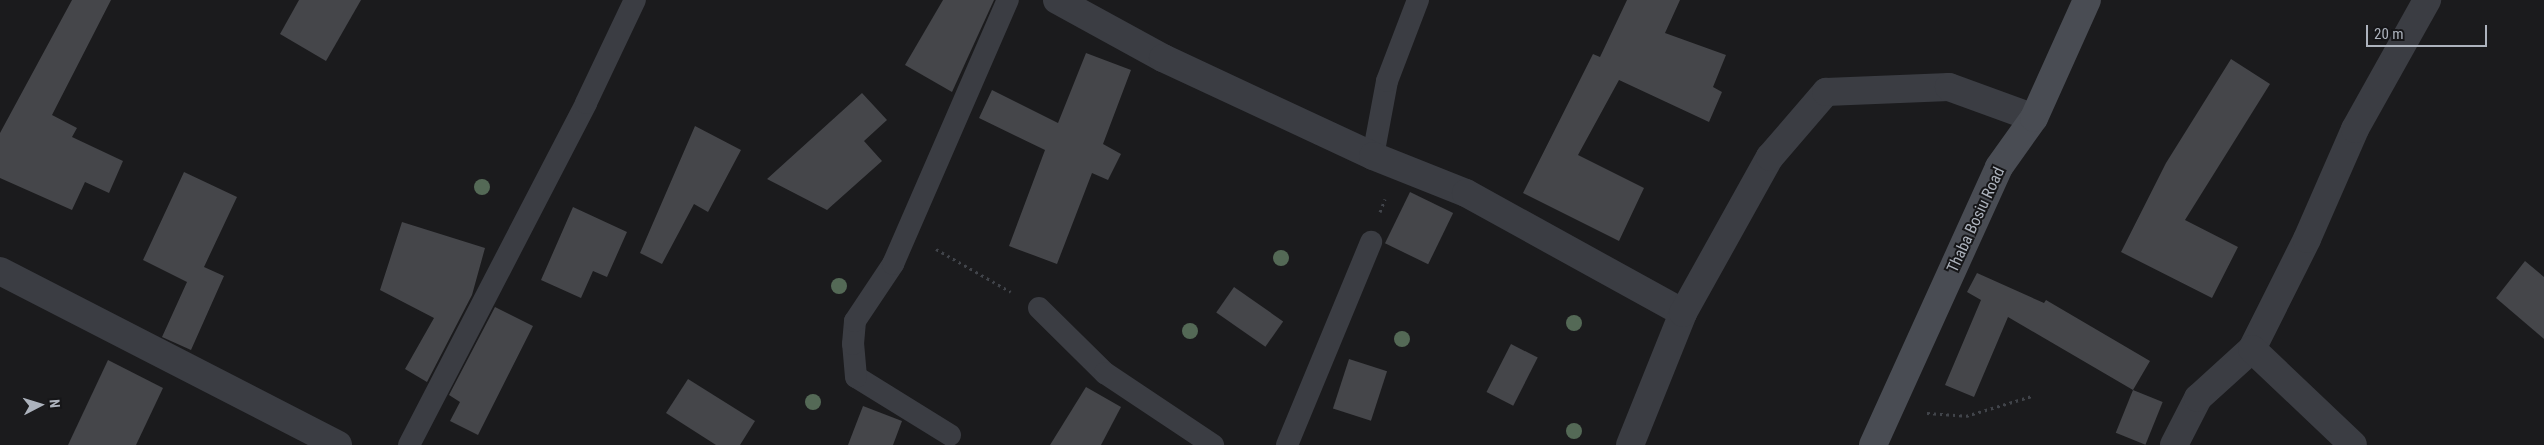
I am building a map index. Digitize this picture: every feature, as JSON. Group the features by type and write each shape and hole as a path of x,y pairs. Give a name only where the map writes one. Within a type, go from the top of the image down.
{"street":[{"path":"1057,0 1163,58 1384,160 1466,192 1683,313"},
{"name":"Thaba Bosiu Road","path":"1873,445 1999,167 2034,118 2087,0"},
{"path":"2174,445 2198,398 2252,349 2308,239 2354,129 2426,0"},
{"path":"1630,445 1683,313 1770,157 1826,92 1949,87 2034,118"},
{"path":"0,272 338,445"},
{"path":"2252,349 2354,445"}],"lane":[{"path":"409,445 586,103 634,0"},
{"path":"950,435 856,377 853,344 856,321 893,264 1008,0"},
{"path":"1384,160 1387,81 1418,0"},
{"path":"1287,445 1371,242"},
{"path":"1038,308 1105,373 1213,445"}],"path":[{"path":"1371,242 1384,160"},
{"path":"907,233 1038,308"},
{"path":"1889,410 1966,416 2032,396"}],"building":[{"path":"72,0 111,0 52,115 77,128 72,137 123,161 109,193 85,182 72,210 0,178 0,133"},
{"path":"299,0 361,0 326,61 280,34"},
{"path":"943,0 994,0 952,92 905,65"},
{"path":"1627,0 1680,0 1665,33 1726,55 1713,87 1722,92 1709,122 1619,80 1578,155 1644,188 1619,241 1523,193 1593,54 1600,57"},
{"path":"1086,53 1131,70 1103,144 1121,154 1108,180 1092,173 1057,264 1009,246 1045,150 979,118 992,90 1058,123"},
{"path":"2231,59 2270,84 2185,220 2238,247 2212,298 2121,252 2166,163"},
{"path":"862,93 887,120 864,141 882,161 827,210 767,179"},
{"path":"695,126 741,150 708,212 694,204 662,264 640,253"},
{"path":"184,172 237,197 204,267 224,276 191,350 162,337 187,282 143,260"},
{"path":"1410,192 1453,213 1428,264 1385,243"},
{"path":"573,207 627,232 607,277 593,271 581,298 541,280"},
{"path":"402,222 485,248 472,295 427,382 405,369 434,318 380,290"},
{"path":"2525,261 2544,277 2544,339 2496,298"},
{"path":"1977,273 2044,303 2046,300 2150,361 2133,390 2008,317 1974,397 1945,385 1981,300 1967,292"},
{"path":"1234,287 1283,321 1265,347 1216,312"},
{"path":"495,307 533,326 478,435 450,421 460,402 449,395"},
{"path":"1511,344 1538,358 1513,406 1486,392"},
{"path":"1349,359 1387,371 1371,421 1333,408"},
{"path":"108,360 163,388 136,445 68,445"},
{"path":"688,379 755,421 740,445 716,445 666,413"},
{"path":"1086,387 1121,407 1101,445 1050,445"},
{"path":"2133,390 2163,402 2145,445 2116,433"},
{"path":"863,406 902,421 893,445 848,445"}]}
